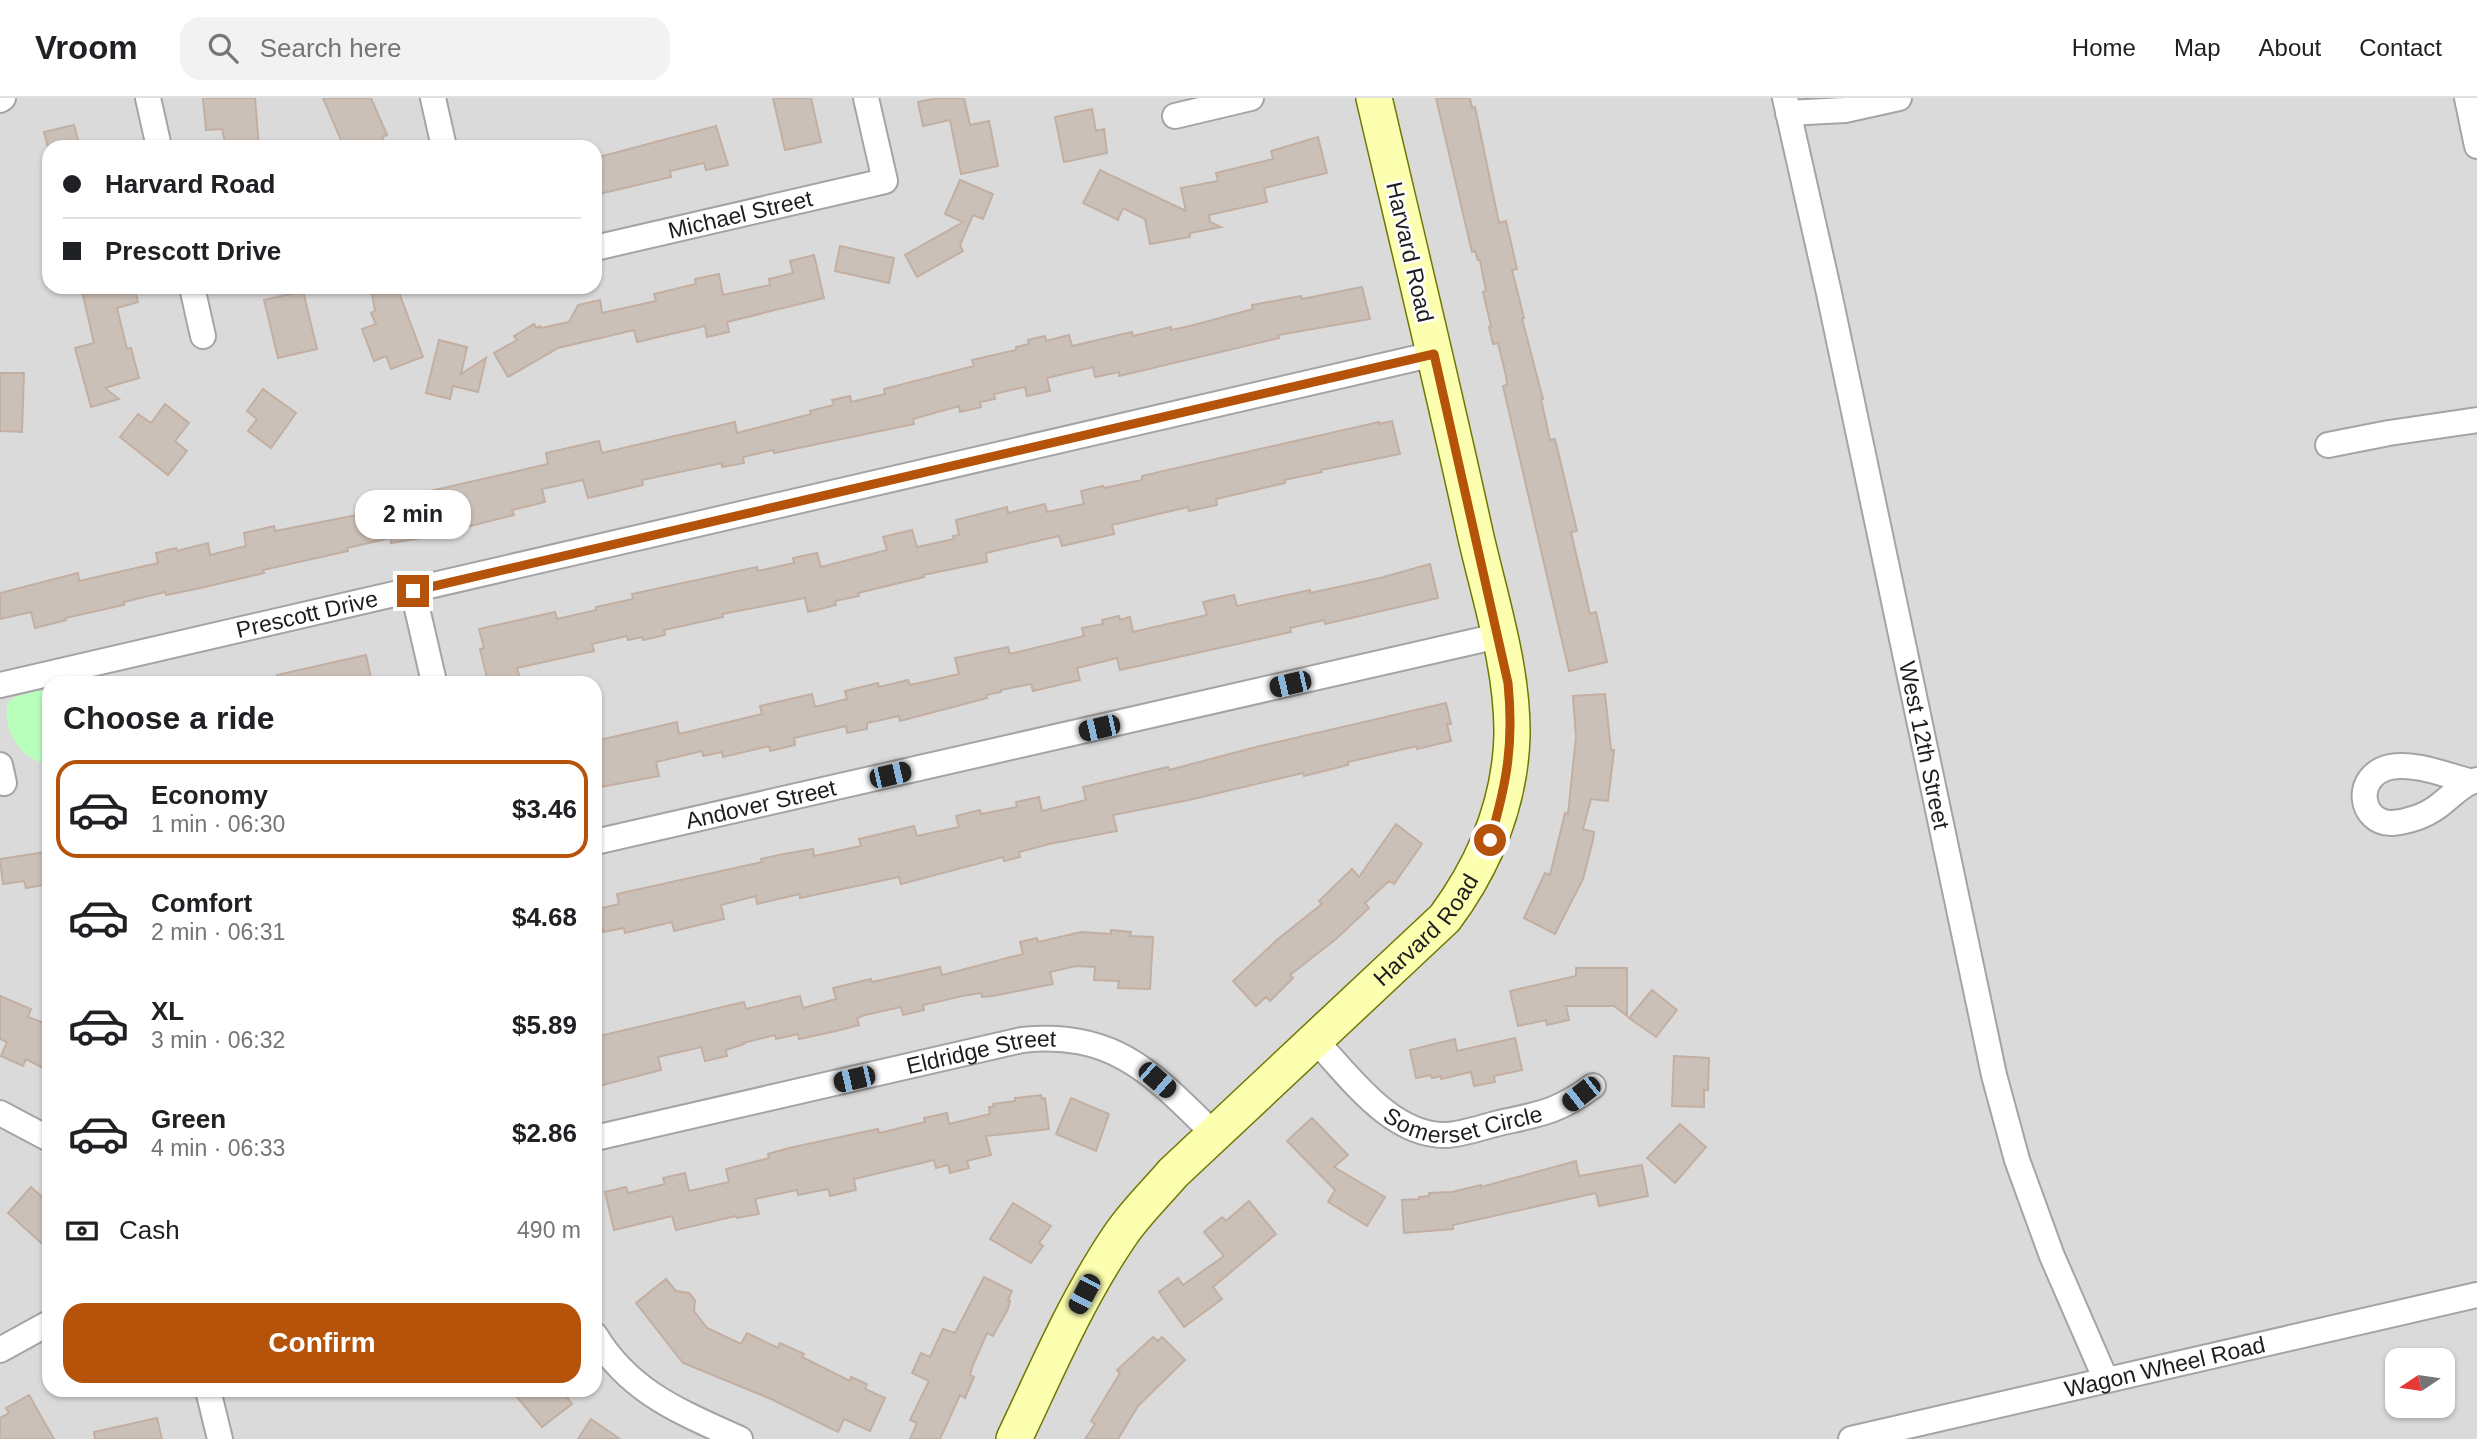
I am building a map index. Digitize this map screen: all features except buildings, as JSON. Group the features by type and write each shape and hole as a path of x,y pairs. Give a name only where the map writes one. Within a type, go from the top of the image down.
{"street":[{"path":"148,98 157,140"},
{"path":"433,98 442,140"},
{"name":"Michael Street","path":"602,246 885,181 866,98"},
{"path":"1175,116 1251,98"},
{"name":"Harvard Road","path":"1014,1439 1084,1294 1120,1235 1173,1173 1445,918 1481,861 1503,799 1512,738 1508,683 1374,98"},
{"path":"1786,106 1845,110 1899,98"},
{"path":"2466,98 2477,146"},
{"name":"West 12th Street","path":"1786,106 1829,293 1994,1075 2026,1184 2052,1256 2106,1380"},
{"path":"194,294 203,336"},
{"name":"Prescott Drive","path":"0,685 1434,354"},
{"path":"2328,445 2477,420"},
{"path":"413,591 433,676"},
{"name":"Andover Street","path":"602,840 1499,636"},
{"name":"Eldridge Street","path":"602,1136 1022,1040 1045,1038 1100,1046 1140,1065 1216,1135"},
{"name":"Somerset Circle","path":"1316,1041 1386,1113 1404,1126 1426,1133 1448,1135 1550,1112 1570,1103 1592,1086"},
{"path":"0,1113 42,1135"},
{"name":"Wagon Wheel Road","path":"1851,1439 2477,1295"},
{"path":"0,1350 42,1327"},
{"path":"602,1347 643,1391 662,1403 740,1439"},
{"path":"210,1397 220,1439"}],"shaded area":[{"path":"0,98 2477,98 2477,1439 0,1439"}],"green space":[{"path":"42,690 42,762 31,758 16,743 8,723 8,703 27,693"}],"route":[{"path":"413,591 1434,354 1511,704 1509,766 1503,799 1490,840"}]}
